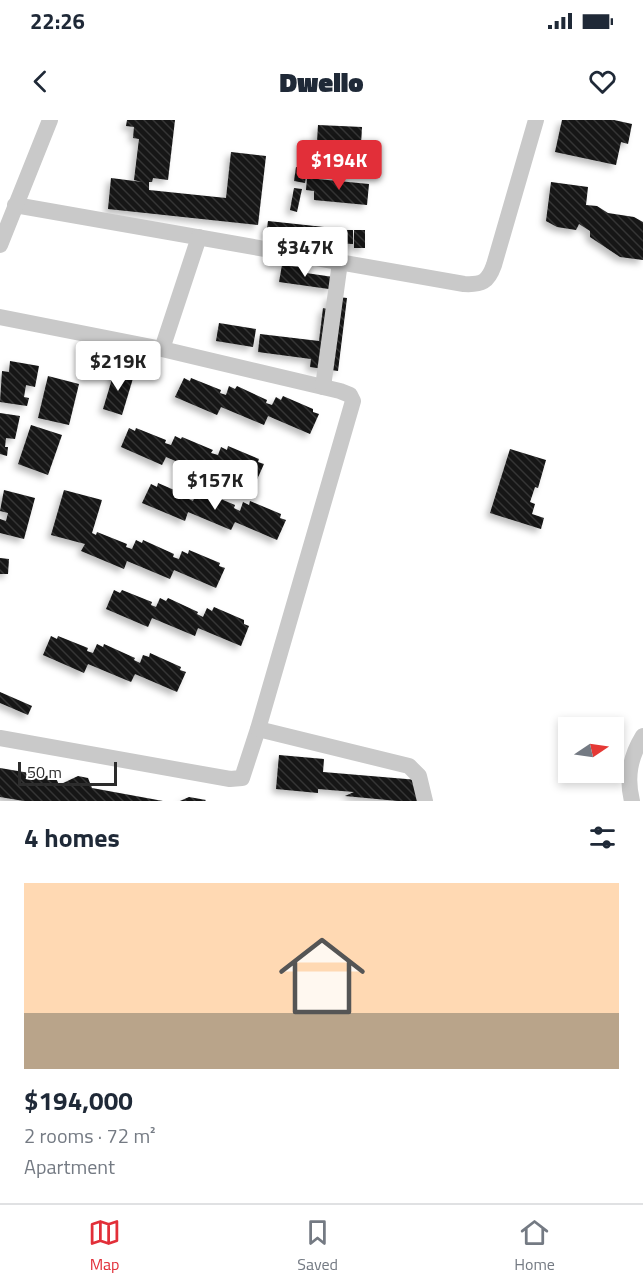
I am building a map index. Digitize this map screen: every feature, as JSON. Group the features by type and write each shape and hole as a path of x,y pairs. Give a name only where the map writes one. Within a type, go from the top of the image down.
{"street":[{"path":"0,245 50,120"},
{"path":"15,205 478,285 490,277 537,120"},
{"path":"162,349 199,237"},
{"path":"323,387 340,262"},
{"path":"0,317 162,349 323,387 350,395 353,401 242,778 236,780 0,738"},
{"path":"258,729 408,766 419,776 425,801"},
{"path":"632,801 636,774 636,748 643,736"}],"building":[{"path":"127,120 175,120 168,180 153,178 152,182 149,182 149,190 226,198 231,152 266,156 258,225 108,209 111,178 142,182 134,180 139,139 133,138 134,127 126,126"},
{"path":"562,120 614,120 632,124 628,144 621,142 616,165 555,152"},
{"path":"318,125 362,127 360,162 316,159"},
{"path":"296,167 307,169 305,183 294,181"},
{"path":"307,178 369,184 367,205 314,200 314,191 306,190"},
{"path":"551,182 588,187 586,205 597,206 608,213 634,217 643,222 643,260 620,257 590,237 590,231 579,224 576,230 557,227 546,221"},
{"path":"294,188 302,189 297,212 290,210"},
{"path":"268,221 324,227 322,242 266,235"},
{"path":"327,230 353,230 353,244 327,243"},
{"path":"354,230 365,230 365,248 354,248"},
{"path":"282,265 307,268 306,273 340,278 329,289 279,282"},
{"path":"329,296 347,298 338,371 310,367 311,359 258,352 260,334 319,341 323,308 327,309"},
{"path":"219,323 256,329 253,347 216,341"},
{"path":"10,361 39,366 35,387 26,385 24,397 29,398 27,406 0,402 2,371 9,372"},
{"path":"115,369 134,375 122,415 103,409"},
{"path":"48,376 79,384 69,425 38,418"},
{"path":"184,378 190,381 191,378 221,390 220,393 226,395 229,386 235,389 237,386 267,400 266,403 272,405 276,397 281,400 283,396 319,414 310,434 268,416 264,425 221,407 217,415 175,397"},
{"path":"0,413 20,416 15,439 6,438 7,456 0,454"},
{"path":"31,425 62,435 48,475 18,464"},
{"path":"129,428 135,431 136,428 166,440 165,443 171,445 175,436 181,439 182,437 213,450 211,453 218,455 221,447 227,450 228,446 259,459 258,462 264,464 255,484 213,466 209,475 166,457 162,465 121,447"},
{"path":"510,449 546,460 538,488 535,487 530,502 535,504 532,514 544,518 541,529 490,513"},
{"path":"158,483 188,496 187,498 193,501 197,492 203,495 204,492 235,505 234,508 240,511 243,502 249,505 250,501 281,514 280,518 286,520 277,540 235,522 231,530 188,512 185,521 142,503 151,484 157,487"},
{"path":"4,490 35,498 24,539 0,533 0,519 6,521 8,513 0,511"},
{"path":"64,490 102,500 92,533 96,535 97,532 127,544 126,547 132,549 136,540 142,543 143,540 174,554 173,557 179,559 182,551 188,554 189,550 220,563 219,566 225,568 216,588 174,570 170,579 127,561 124,569 81,551 85,544 51,535"},
{"path":"0,558 9,559 8,574 0,574"},
{"path":"114,590 120,593 122,590 152,602 151,605 156,607 160,598 166,601 168,598 198,612 197,614 203,617 207,608 212,611 214,607 244,620 244,624 249,626 241,646 198,628 195,636 152,618 148,627 106,609"},
{"path":"51,636 57,639 58,636 88,648 87,651 93,653 97,644 103,647 104,644 135,658 134,660 140,663 143,655 149,657 150,653 181,667 180,670 186,672 177,692 135,674 131,682 88,664 84,673 43,655"},
{"path":"0,692 32,706 28,715 0,703"},
{"path":"279,755 324,759 323,772 418,780 433,801 398,801 345,796 354,792 318,789 318,793 276,789"},
{"path":"0,768 47,776 54,773 59,785 78,776 88,778 92,788 163,801 24,801 0,797"},
{"path":"189,797 206,800 180,801"}]}
